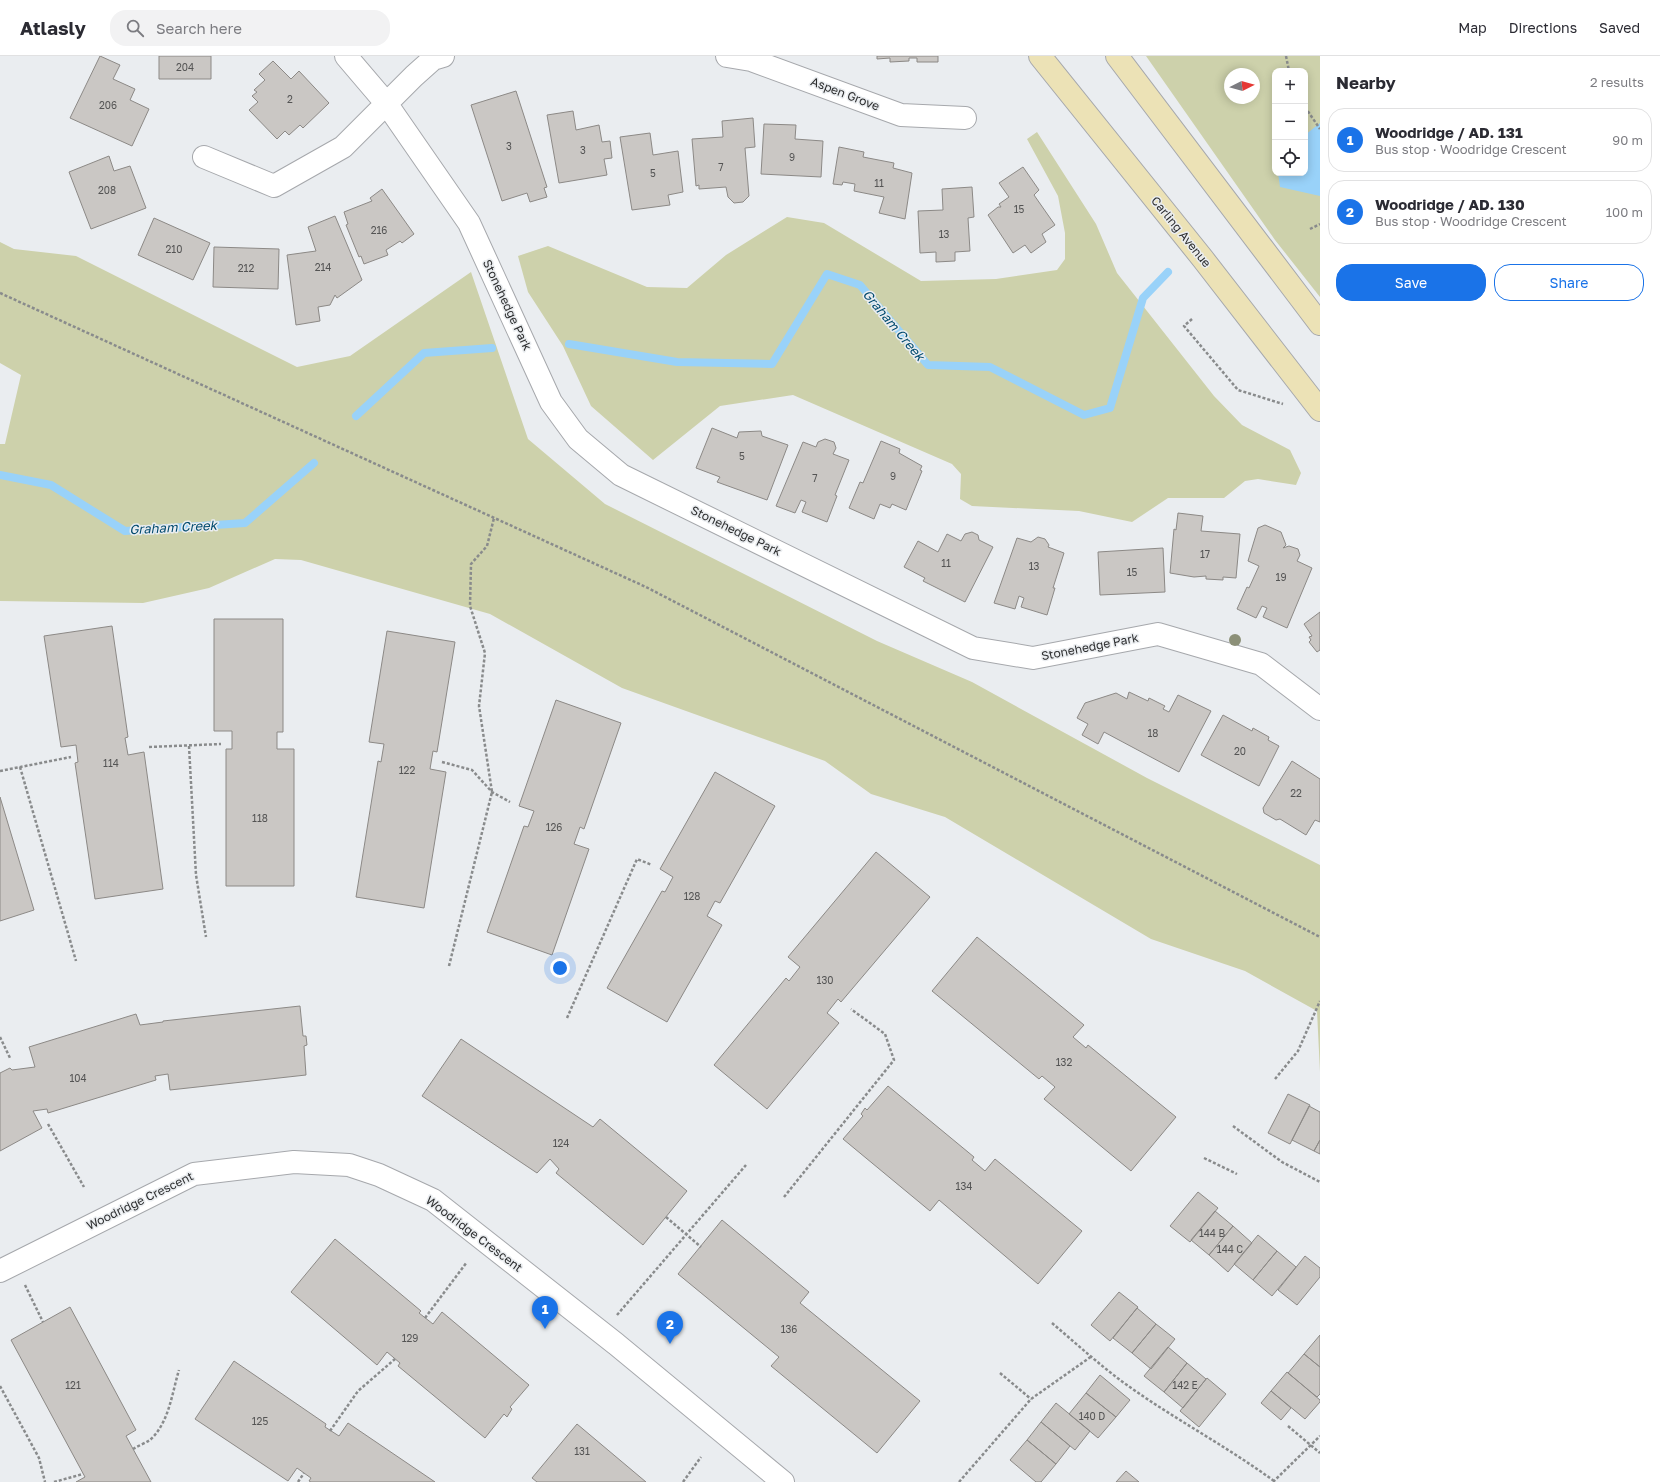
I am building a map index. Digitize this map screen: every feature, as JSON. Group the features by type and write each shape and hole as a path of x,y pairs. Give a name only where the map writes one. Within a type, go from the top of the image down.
{"main road":[{"name":"Carling Avenue","path":"1040,56 1198,253 1320,410"},
{"path":"1117,56 1320,324"}],"street":[{"name":"Stonehedge Park","path":"346,56 386,103 469,223 551,402 578,439 621,475 973,648 1033,658 1158,634 1261,664 1320,709"},
{"path":"204,157 274,186 342,147 433,59 443,56"},
{"name":"Aspen Grove","path":"727,56 751,60 901,114 965,118"},
{"name":"Woodridge Crescent","path":"0,1271 194,1174 294,1162 349,1165 379,1175 433,1200 602,1332 783,1482"}],"path":[{"path":"1286,56 1288,68"},
{"path":"1308,112 1320,129"},
{"path":"1310,229 1320,224"},
{"path":"0,293 646,587 1320,937"},
{"path":"1192,319 1184,326 1238,390 1286,405"},
{"path":"449,966 492,792 479,706 485,653 470,606 471,564 487,546 494,518"},
{"path":"149,747 221,744"},
{"path":"189,746 196,876 206,937"},
{"path":"0,771 71,757"},
{"path":"442,762 472,770 492,792 510,802"},
{"path":"20,767 76,961"},
{"path":"567,1018 637,859 652,865"},
{"path":"1275,1079 1298,1051 1320,1001"},
{"path":"784,1197 894,1060 885,1034 851,1009"},
{"path":"0,1037 10,1058"},
{"path":"48,1124 84,1187"},
{"path":"1233,1126 1282,1162 1320,1182"},
{"path":"1204,1158 1237,1174"},
{"path":"602,1332 746,1165"},
{"path":"666,1217 700,1247"},
{"path":"425,1318 467,1262"},
{"path":"25,1285 43,1322"},
{"path":"1052,1323 1133,1390 1243,1458 1273,1481 1320,1436"},
{"path":"959,1482 1031,1399 1092,1356"},
{"path":"330,1431 358,1391 395,1359"},
{"path":"133,1450 150,1439 160,1426 168,1408 179,1370"},
{"path":"1000,1373 1031,1399"},
{"path":"0,1386 39,1458 45,1482"},
{"path":"1288,1426 1320,1454"},
{"path":"683,1482 701,1457"},
{"path":"298,1482 304,1473"},
{"path":"54,1482 83,1474"}],"green space":[{"path":"1146,56 1320,56 1320,297 1275,240"},
{"path":"1037,132 1096,224 1117,273 1214,396 1242,425 1290,450 1301,473 1296,485 1258,479 1245,481 1224,498 1168,498 1132,522 1079,511 972,506 960,499 961,474 952,464 793,395 720,406 653,460 591,406 563,346 528,292 518,256 548,246 647,287 687,288 726,255 787,217 824,223 921,281 996,279 1057,270 1065,259 1065,233 1058,196 1027,139"},
{"path":"0,242 14,249 76,256 297,367 350,356 471,272 528,439 605,504 877,641 972,682 1147,778 1320,865 1320,1072 1317,1011 1245,971 1151,939 945,817 871,794 825,761 622,688 490,614 301,560 275,559 209,588 143,603 0,601 0,444 5,444 21,375 0,363"}],"water":[{"path":"1320,123 1320,196 1280,187 1278,176 1308,176 1308,133"}],"building":[{"path":"100,56 120,65 113,79 135,89 130,100 149,109 132,146 70,118"},
{"path":"159,56 211,56 211,79 159,79"},
{"path":"877,56 938,56 938,62 917,62 917,58 909,58 909,61 890,62 890,58 877,59"},
{"path":"273,61 291,79 299,71 329,103 303,128 300,125 289,135 285,131 277,139 249,110 258,102 252,96 257,92 254,90 265,80 259,74"},
{"path":"516,91 547,187 544,188 547,197 530,202 527,193 502,201 471,105"},
{"path":"573,111 576,130 599,125 602,142 610,141 612,158 604,159 607,175 559,183 547,115"},
{"path":"753,118 755,147 745,148 749,196 743,202 734,203 728,197 726,187 699,189 699,185 696,186 692,139 723,137 722,121"},
{"path":"764,124 796,125 795,139 823,141 821,177 761,174"},
{"path":"650,133 653,155 678,151 683,192 668,195 670,205 632,210 620,137"},
{"path":"839,147 864,152 863,157 894,163 893,168 912,173 905,219 879,213 884,197 854,191 855,184 843,182 842,185 833,184"},
{"path":"109,156 114,171 130,166 146,208 91,229 69,172"},
{"path":"1023,167 1039,190 1034,195 1055,225 1042,234 1046,242 1031,253 1025,245 1013,253 988,215 998,207 1001,207 999,204 1009,197 999,183"},
{"path":"972,187 974,217 968,218 970,251 955,252 955,261 936,262 936,252 920,253 918,211 943,210 942,189"},
{"path":"382,189 414,234 402,243 400,241 386,250 388,255 364,264 361,256 359,257 346,225 348,224 344,212 372,201 370,198"},
{"path":"335,216 362,280 337,298 335,295 330,305 318,307 320,321 296,325 287,255 316,251 308,227"},
{"path":"154,218 210,243 193,280 138,255"},
{"path":"214,247 279,249 278,289 213,287"},
{"path":"712,428 737,438 739,432 761,431 762,436 788,445 767,500 717,482 720,477 696,468"},
{"path":"825,439 834,442 836,448 833,454 849,460 835,495 837,496 827,522 802,512 806,502 801,500 795,513 776,506 803,442 816,447 818,442"},
{"path":"881,441 900,449 899,453 922,466 920,470 922,471 906,510 892,504 890,508 880,504 874,519 849,508 860,482 863,483"},
{"path":"1178,513 1203,516 1201,531 1240,534 1236,578 1223,577 1223,580 1206,579 1206,576 1194,577 1170,573 1174,529 1176,530"},
{"path":"1265,525 1281,532 1286,545 1283,548 1289,546 1298,549 1300,555 1297,561 1312,568 1287,628 1263,617 1267,608 1262,606 1256,618 1237,609 1259,566 1248,561 1258,528"},
{"path":"972,532 978,535 979,540 993,547 965,602 923,581 925,578 904,567 918,541 938,552 947,534 961,541 965,534"},
{"path":"1038,537 1045,539 1049,545 1048,547 1064,553 1053,588 1055,588 1047,615 1021,607 1024,598 1019,596 1015,609 994,603 1017,538 1031,542"},
{"path":"1163,548 1165,592 1100,595 1098,552"},
{"path":"1320,612 1320,650 1317,652 1309,642 1311,640 1309,637 1312,636 1304,624"},
{"path":"214,619 283,619 283,732 277,732 277,749 294,749 294,886 226,886 226,749 232,749 232,731 214,731"},
{"path":"112,626 128,737 125,738 128,755 144,752 163,889 95,899 75,763 78,762 76,745 61,747 44,636"},
{"path":"387,631 455,642 437,752 433,751 430,769 446,772 424,908 356,897 378,761 381,762 384,744 369,742"},
{"path":"1129,692 1148,701 1149,698 1165,706 1163,709 1169,712 1178,695 1211,711 1179,772 1104,732 1098,744 1082,735 1088,724 1077,718 1085,703 1116,693 1127,699"},
{"path":"556,700 621,723 584,829 580,827 574,844 589,849 552,955 487,932 524,826 528,827 534,811 519,806"},
{"path":"1223,715 1252,731 1253,728 1269,737 1268,740 1279,746 1259,786 1201,755"},
{"path":"1292,761 1320,779 1320,822 1315,820 1306,835 1280,819 1276,820 1264,813 1263,808"},
{"path":"715,772 775,806 720,903 715,901 707,916 722,925 667,1022 607,988 662,891 665,892 673,877 660,869"},
{"path":"0,797 34,910 0,921"},
{"path":"876,852 930,897 841,1002 838,999 827,1013 839,1023 767,1109 714,1065 786,978 789,981 800,967 788,957"},
{"path":"977,937 1084,1025 1073,1037 1086,1048 1088,1045 1176,1117 1131,1171 1044,1099 1055,1087 1042,1076 1039,1079 932,991"},
{"path":"300,1006 303,1036 306,1036 307,1045 304,1046 306,1075 170,1090 168,1074 155,1076 156,1080 48,1113 47,1109 33,1111 42,1128 0,1151 0,1073 10,1068 12,1070 35,1067 29,1047 136,1014 140,1025 163,1021"},
{"path":"461,1039 593,1127 600,1119 687,1191 643,1245 556,1173 559,1169 550,1159 537,1173 422,1096"},
{"path":"888,1086 974,1157 972,1160 985,1171 995,1159 1082,1231 1038,1284 939,1200 930,1211 843,1139 863,1116 861,1114 865,1108 867,1110"},
{"path":"1288,1094 1310,1105 1290,1144 1268,1133"},
{"path":"1309,1106 1320,1112 1320,1140 1314,1151 1292,1140"},
{"path":"1320,1140 1320,1154 1314,1151"},
{"path":"1198,1192 1218,1208 1190,1242 1170,1226"},
{"path":"1215,1211 1233,1226 1209,1255 1191,1240"},
{"path":"722,1220 809,1292 800,1303 920,1401 877,1453 771,1366 779,1357 678,1274"},
{"path":"1233,1226 1252,1243 1228,1272 1209,1255"},
{"path":"1258,1235 1277,1251 1253,1280 1234,1264"},
{"path":"335,1239 421,1311 419,1313 433,1324 442,1312 529,1385 510,1407 512,1409 507,1417 504,1414 485,1438 398,1366 400,1363 387,1352 377,1365 291,1292"},
{"path":"1277,1251 1296,1267 1272,1296 1253,1280"},
{"path":"1305,1256 1320,1268 1320,1277 1297,1305 1278,1290"},
{"path":"1119,1292 1138,1307 1110,1341 1091,1325"},
{"path":"70,1307 136,1430 126,1436 151,1482 76,1482 85,1477 11,1340"},
{"path":"1137,1308 1156,1324 1132,1353 1113,1338"},
{"path":"1156,1324 1175,1339 1151,1369 1132,1353"},
{"path":"1320,1335 1320,1367 1304,1354"},
{"path":"1168,1347 1187,1363 1164,1392 1144,1376"},
{"path":"1304,1354 1320,1367 1320,1394 1317,1397 1288,1373"},
{"path":"234,1361 326,1424 325,1427 339,1436 348,1423 435,1482 311,1482 309,1481 311,1478 297,1468 288,1481 195,1419"},
{"path":"1187,1363 1206,1379 1183,1408 1164,1392"},
{"path":"1287,1372 1320,1400 1320,1402 1305,1419 1271,1391"},
{"path":"1100,1375 1130,1400 1116,1417 1086,1393"},
{"path":"1207,1378 1226,1394 1199,1427 1180,1411"},
{"path":"1271,1391 1291,1408 1281,1420 1261,1403"},
{"path":"1086,1393 1116,1417 1098,1438 1069,1414"},
{"path":"1056,1403 1090,1431 1075,1450 1041,1422"},
{"path":"1041,1422 1070,1446 1056,1464 1027,1440"},
{"path":"577,1424 646,1482 537,1482 532,1478"},
{"path":"1027,1440 1056,1464 1041,1482 1036,1482 1010,1460"},
{"path":"1126,1471 1139,1482 1116,1482"}],"waterway":[{"name":"Graham Creek","path":"569,344 677,362 772,364 827,274 860,285 928,365 990,367 1084,415 1110,408 1143,298 1168,272"},
{"name":"Graham Creek","path":"356,416 424,353 492,348"},
{"name":"Graham Creek","path":"0,475 51,485 125,531 245,523 314,463"}],"place":[{"name":"Woodridge / AD. 131","path":"545,1329"},
{"name":"Woodridge / AD. 130","path":"670,1344"}]}
